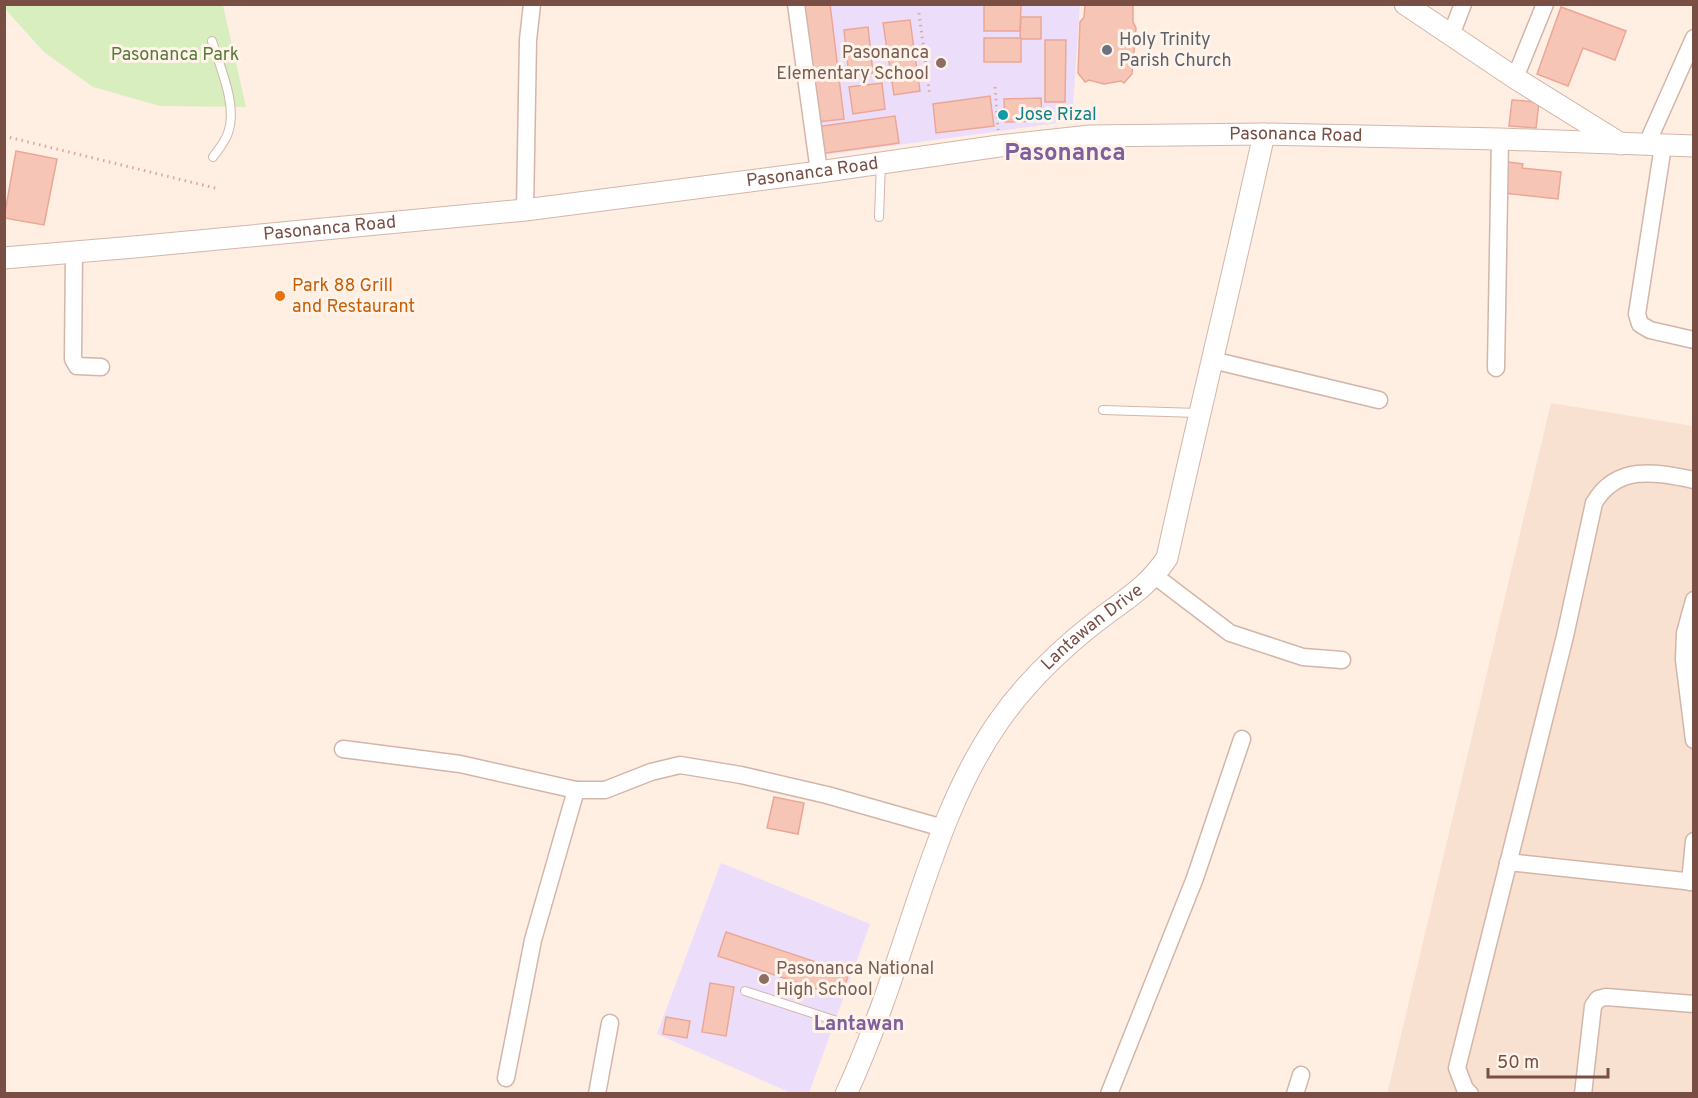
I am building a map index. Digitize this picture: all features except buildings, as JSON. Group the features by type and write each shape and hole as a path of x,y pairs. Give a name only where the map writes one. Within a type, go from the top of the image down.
{"street":[{"path":"525,210 528,40 532,4"},
{"path":"796,4 819,172"},
{"name":"Pasonanca Road","path":"1405,4 1515,78 1622,144"},
{"path":"1451,35 1463,4"},
{"path":"1515,78 1545,4"},
{"path":"1694,38 1655,146 1637,314 1640,324 1650,330 1694,340"},
{"name":"Pasonanca Road","path":"4,258 134,248 525,210 999,146 1090,136 1264,134 1694,146"},
{"name":"Lantawan Drive","path":"846,1094 871,1032 943,828 966,777 998,722 1051,662 1096,622 1138,592 1155,576 1167,558 1264,134"},
{"path":"1496,368 1500,139"},
{"path":"74,251 73,358 77,366 101,367"},
{"path":"1212,360 1379,400"},
{"path":"1470,1094 1465,1089 1457,1068 1565,636 1594,503 1602,489 1617,479 1642,473 1694,480"},
{"path":"1155,576 1230,633 1303,657 1341,660"},
{"path":"1693,607 1685,633 1684,660 1694,740"},
{"path":"1109,1094 1195,878 1242,739"},
{"path":"343,749 460,764 576,790 605,789 651,772 680,765 741,775 827,795 943,828"},
{"path":"506,1078 533,940 576,790"},
{"path":"1508,862 1692,882 1694,841"},
{"path":"1583,1094 1593,1005 1598,999 1606,997 1694,1004"},
{"path":"597,1094 610,1023"},
{"path":"1295,1094 1301,1075"}],"lane":[{"path":"212,41 229,97 230,116 229,131 213,157"},
{"path":"879,217 880,163"},
{"path":"1103,410 1199,413"},
{"path":"745,991 871,1032"}],"path":[{"path":"919,13 930,96"},
{"path":"995,87 998,132"},
{"path":"4,136 219,189"}],"shaded area":[{"name":"Pasonanca Elementary School","path":"800,5 1080,5 1072,121 818,156"},
{"path":"1551,403 1693,426 1693,1093 1387,1094"},
{"name":"Pasonanca National High School","path":"721,863 870,924 809,1093 791,1093 657,1034"}],"green space":[{"name":"Pasonanca Park","path":"5,4 223,5 246,107 160,106 93,87 44,52 5,9"}],"place":[{"name":"Holy Trinity Parish Church","path":"1107,50"},
{"name":"Pasonanca Elementary School","path":"941,63"},
{"name":"Jose Rizal","path":"1003,115"},
{"name":"Park 88 Grill and Restaurant","path":"280,296"},
{"name":"Pasonanca National High School","path":"764,979"}],"district":[{"name":"Pasonanca","path":"1065,154"},
{"name":"Lantawan","path":"859,1025"}]}
